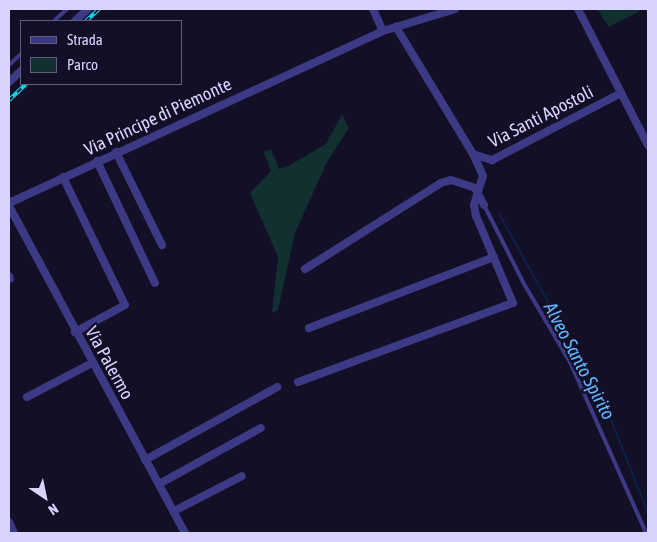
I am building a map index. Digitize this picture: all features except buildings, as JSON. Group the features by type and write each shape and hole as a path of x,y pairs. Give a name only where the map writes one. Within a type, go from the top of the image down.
{"street":[{"path":"76,20 88,9"},
{"path":"373,9 382,31"},
{"name":"Via Principe di Piemonte","path":"9,204 116,152 382,31 455,9"},
{"path":"578,9 648,145"},
{"path":"298,382 513,303 476,216 474,205 480,194 483,176 472,154 396,27"},
{"path":"9,82 20,72"},
{"name":"Via Santi Apostoli","path":"472,154 492,160 621,93"},
{"path":"116,152 162,245"},
{"path":"97,161 155,283"},
{"path":"63,177 125,305 75,332"},
{"path":"305,269 441,183 451,180 462,182 475,188 480,194 484,205"},
{"name":"Via Palermo","path":"9,204 75,332 185,533"},
{"path":"309,328 494,257"},
{"path":"26,397 92,363"},
{"path":"145,460 277,387"},
{"path":"159,484 261,428"},
{"path":"174,511 242,476"},
{"path":"9,522 14,533"}],"lane":[{"path":"55,20 67,9"},
{"path":"9,65 20,55"},
{"path":"484,205 523,282 570,362 646,533"}],"green space":[{"path":"597,9 636,9 640,11 609,27"},
{"path":"342,114 349,128 327,162 295,233 278,310 272,313 278,257 250,193 271,171 264,152 271,149 279,169 288,166 326,144"}],"waterway":[{"name":"Alveo Santo Spirito","path":"499,214 604,402 648,513"}],"railway":[{"path":"87,20 99,9"},
{"path":"9,100 25,85"}]}
